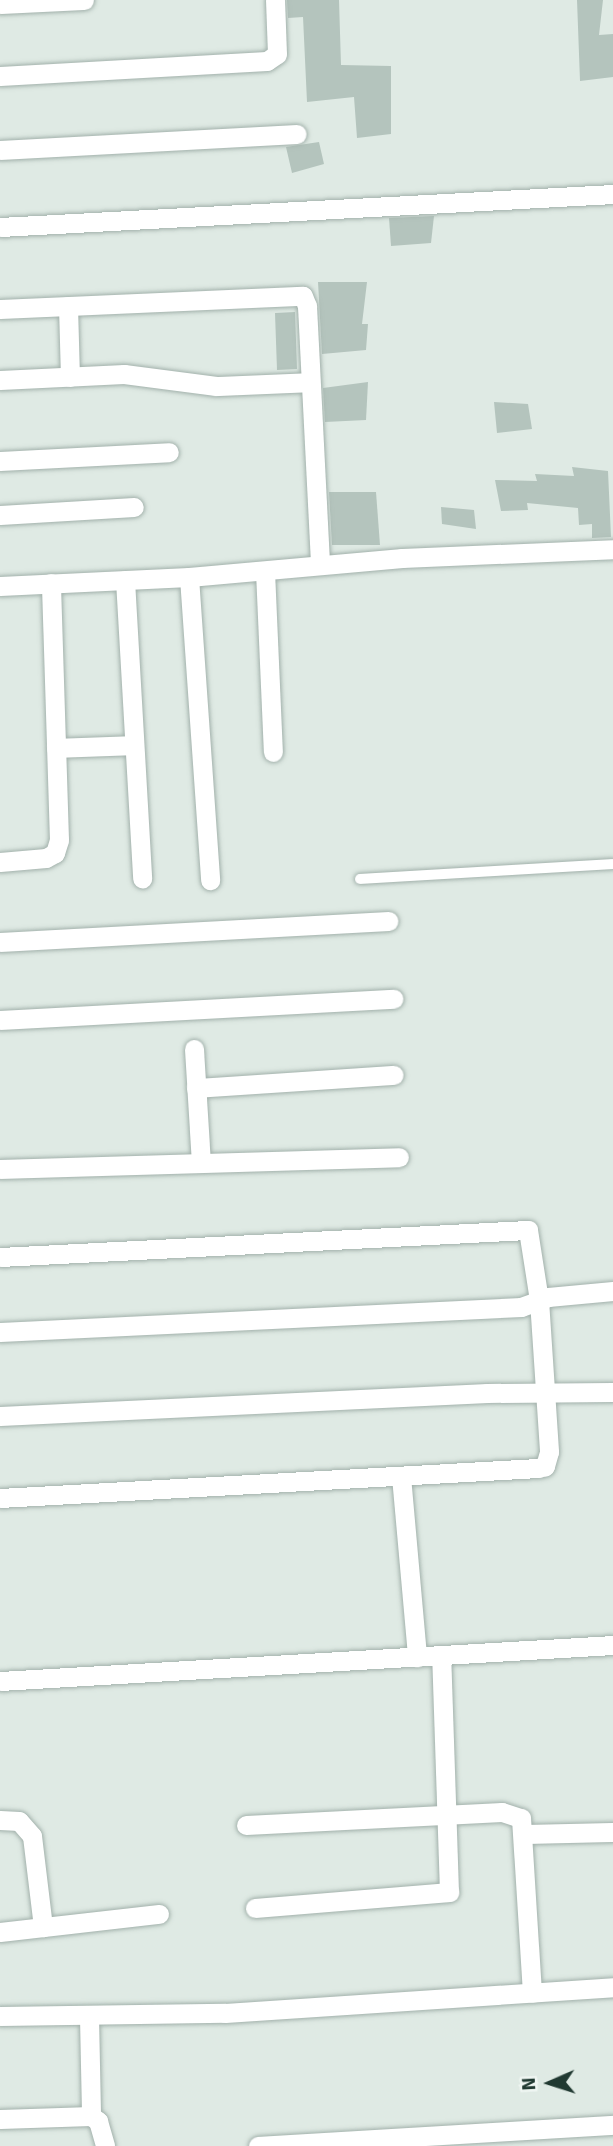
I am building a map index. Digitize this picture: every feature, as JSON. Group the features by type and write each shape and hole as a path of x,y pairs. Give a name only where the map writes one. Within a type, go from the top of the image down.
{"street":[{"path":"0,4 84,0"},
{"path":"0,76 267,61 277,54 275,0"},
{"path":"0,150 297,134"},
{"path":"0,227 613,194"},
{"path":"0,309 303,296 320,565"},
{"path":"68,306 70,377"},
{"path":"0,380 152,375 215,386 310,382"},
{"path":"0,461 169,452"},
{"path":"0,515 134,507"},
{"path":"0,586 189,577 481,553 613,549"},
{"path":"265,571 273,752"},
{"path":"189,577 211,880"},
{"path":"125,580 142,879"},
{"path":"0,862 46,858 55,853 59,840 51,583"},
{"path":"56,748 134,745"},
{"path":"0,942 388,921"},
{"path":"0,1020 393,999"},
{"path":"194,1049 201,1163"},
{"path":"196,1088 394,1075"},
{"path":"0,1169 399,1157"},
{"path":"0,1257 282,1246 520,1228 531,1236 549,1452 545,1466 0,1498"},
{"path":"0,1332 521,1307 538,1300 613,1291"},
{"path":"0,1416 613,1392"},
{"path":"401,1476 417,1657"},
{"path":"0,1681 613,1645"},
{"path":"255,1908 449,1892 441,1656"},
{"path":"246,1825 448,1815 513,1814 521,1818 532,1993"},
{"path":"0,1820 19,1821 32,1836 43,1927"},
{"path":"524,1834 613,1832"},
{"path":"0,1932 159,1914"},
{"path":"0,2016 89,2017 277,2011 613,1987"},
{"path":"89,2017 91,2116"},
{"path":"0,2119 91,2116 98,2121 105,2146"},
{"path":"258,2146 557,2137 613,2125"}],"lane":[{"path":"360,879 613,864"}],"building":[{"path":"287,0 339,0 341,65 391,66 391,134 357,138 354,97 307,102 303,17 288,18"},
{"path":"577,0 603,0 599,35 613,34 613,77 580,81"},
{"path":"319,142 324,164 292,173 286,147"},
{"path":"434,216 431,243 391,246 389,218"},
{"path":"318,282 367,282 362,324 368,324 366,350 322,354"},
{"path":"295,312 297,369 277,370 275,313"},
{"path":"368,382 366,420 325,422 323,388"},
{"path":"494,402 528,404 532,429 497,433"},
{"path":"572,467 608,471 611,537 592,538 592,524 579,525 578,508 527,503 528,510 501,511 495,480 537,481 535,474 574,476"},
{"path":"329,492 376,492 380,545 332,545"},
{"path":"441,507 474,510 476,529 442,524"}]}
